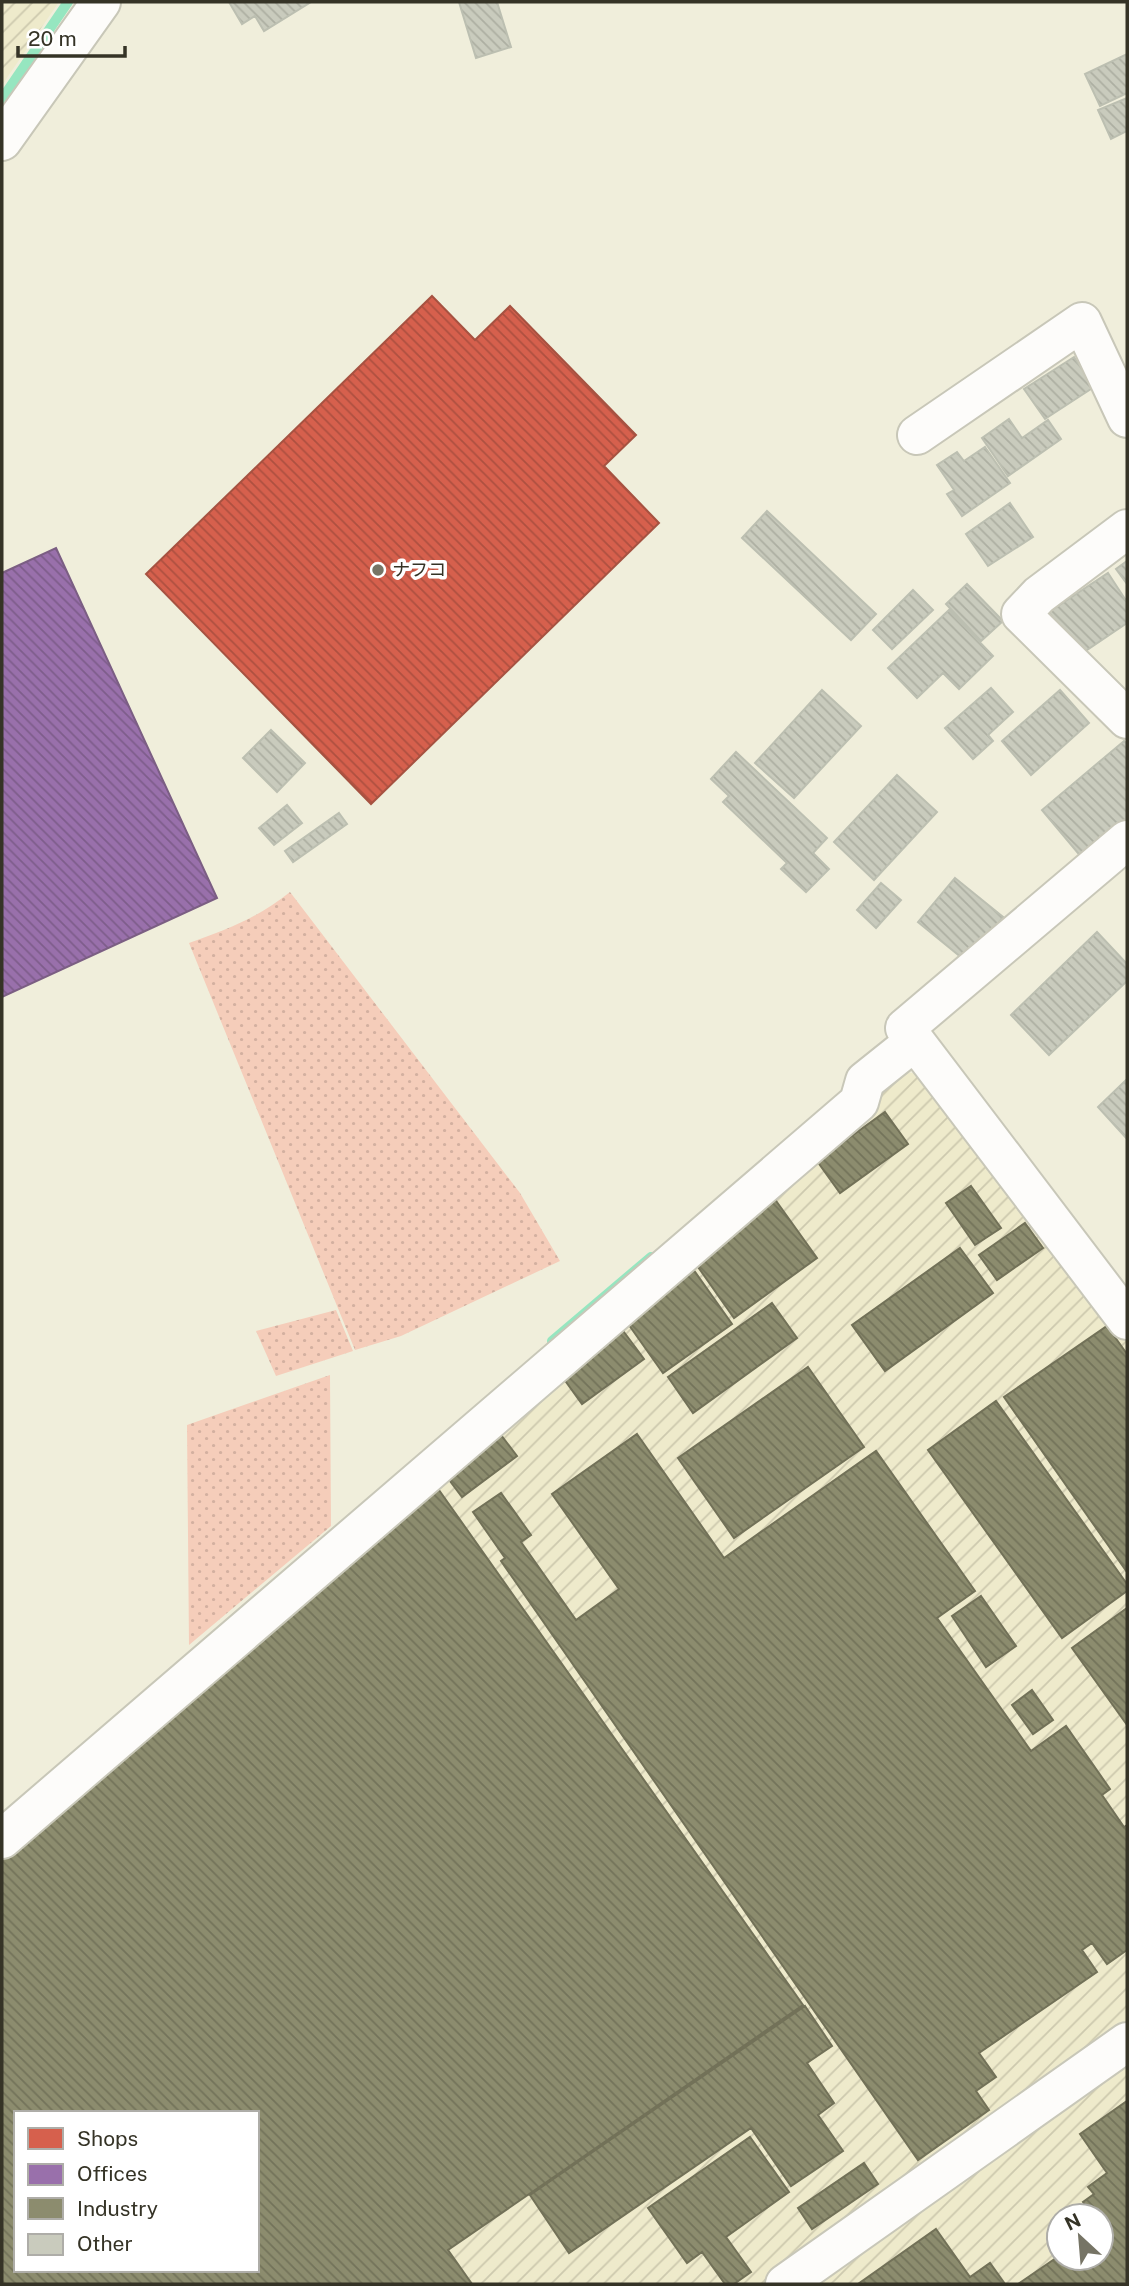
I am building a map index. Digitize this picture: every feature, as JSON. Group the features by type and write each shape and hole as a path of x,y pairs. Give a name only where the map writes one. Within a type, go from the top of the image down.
{"street":[{"path":"2,141 101,2"},
{"path":"918,435 1082,322 1127,418"},
{"path":"1127,529 1040,595 1021,614 1127,719"},
{"path":"1127,839 905,1028 1127,1320"},
{"path":"2,1839 859,1102 865,1081 915,1041"},
{"path":"785,2284 1127,2042"}],"shaded area":[{"path":"2,2 59,2 2,85"},
{"path":"290,892 520,1193 560,1261 401,1336 355,1350 189,943 242,922"},
{"path":"905,1072 926,1075 1127,1334 1127,2284 2,2284 2,1847"},
{"path":"336,1310 353,1351 276,1376 256,1331"},
{"path":"330,1375 331,1526 189,1645 187,1425"}],"building: Shops":[{"path":"432,296 475,340 510,306 636,435 604,466 659,523 371,804 146,574"}],"building: Offices":[{"path":"56,548 217,898 2,997 2,573"}],"building: Industry":[{"path":"885,1112 908,1144 840,1193 817,1161"},
{"path":"971,1186 1001,1228 975,1245 946,1203"},
{"path":"774,1198 817,1258 734,1318 691,1257"},
{"path":"1025,1223 1043,1248 997,1280 979,1255"},
{"path":"960,1248 993,1293 885,1371 852,1325"},
{"path":"693,1269 732,1324 663,1373 624,1318"},
{"path":"772,1303 797,1338 693,1413 668,1377"},
{"path":"618,1324 644,1359 582,1404 556,1368"},
{"path":"1107,1326 1127,1354 1127,1572 1004,1397"},
{"path":"808,1367 864,1447 734,1538 678,1458"},
{"path":"996,1401 1127,1584 1127,1591 1062,1638 928,1450"},
{"path":"498,1431 517,1456 462,1497 444,1473"},
{"path":"637,1434 724,1558 876,1451 975,1591 937,1618 1031,1751 1066,1726 1110,1789 1102,1795 1124,1827 1127,1825 1127,1950 1107,1964 1092,1943 1082,1950 1097,1972 979,2053 996,2077 976,2091 989,2110 918,2160 501,1561 505,1558 473,1512 501,1493 531,1535 521,1542 576,1620 619,1589 552,1494"},
{"path":"434,1483 803,2005 448,2250 472,2284 2,2284 2,1856"},
{"path":"981,1596 1016,1646 986,1667 952,1616"},
{"path":"1127,1608 1127,1725 1072,1648"},
{"path":"1032,1690 1053,1720 1033,1734 1012,1705"},
{"path":"805,2006 832,2046 807,2063 834,2103 818,2115 843,2151 791,2186 751,2128 569,2253 530,2195"},
{"path":"1127,2101 1127,2284 1018,2284 1045,2266 1045,2272 1115,2272 1115,2202 1083,2202 1094,2194 1088,2187 1107,2173 1080,2134"},
{"path":"750,2137 789,2192 726,2237 751,2272 734,2284 725,2284 702,2252 687,2263 648,2208"},
{"path":"864,2163 878,2184 812,2229 798,2208"},
{"path":"936,2229 970,2277 990,2263 1005,2284 858,2284"}],"building: Other":[{"path":"229,2 311,2 264,31 255,16 242,24"},
{"path":"459,2 497,2 511,47 476,58"},
{"path":"1127,54 1127,93 1100,106 1085,74"},
{"path":"1127,98 1127,131 1111,139 1098,110"},
{"path":"1074,357 1094,387 1045,419 1024,389"},
{"path":"1009,419 1022,438 1048,420 1061,439 1008,476 982,438"},
{"path":"985,447 1010,483 962,516 947,494 954,490 937,465 957,452 964,461"},
{"path":"1010,503 1033,537 988,566 966,534"},
{"path":"767,511 876,614 851,640 742,538"},
{"path":"1127,561 1127,584 1116,569"},
{"path":"1108,573 1127,602 1127,623 1078,656 1049,612"},
{"path":"967,584 1003,621 981,641 946,604"},
{"path":"913,590 933,610 892,649 873,630"},
{"path":"949,610 993,656 959,689 943,673 917,698 888,668"},
{"path":"991,688 1013,712 988,735 993,741 973,759 945,728"},
{"path":"822,690 861,726 794,798 755,763"},
{"path":"1060,690 1089,723 1031,775 1002,741"},
{"path":"271,730 305,763 277,792 243,758"},
{"path":"1124,741 1127,744 1127,821 1083,859 1042,810"},
{"path":"736,752 827,838 813,853 829,869 806,892 781,869 787,863 723,802 729,796 711,779"},
{"path":"897,775 937,812 874,880 834,842"},
{"path":"287,805 302,823 274,845 259,828"},
{"path":"339,813 347,824 293,862 285,851"},
{"path":"955,878 1003,917 967,962 918,922"},
{"path":"881,883 901,900 876,928 857,910"},
{"path":"1097,932 1127,964 1127,981 1049,1055 1011,1015"},
{"path":"1127,1079 1127,1139 1098,1107"}],"waterway":[{"path":"2,99 68,2"},
{"path":"552,1341 651,1257"}],"place":[{"name":"ナフコ","path":"378,570"}]}
